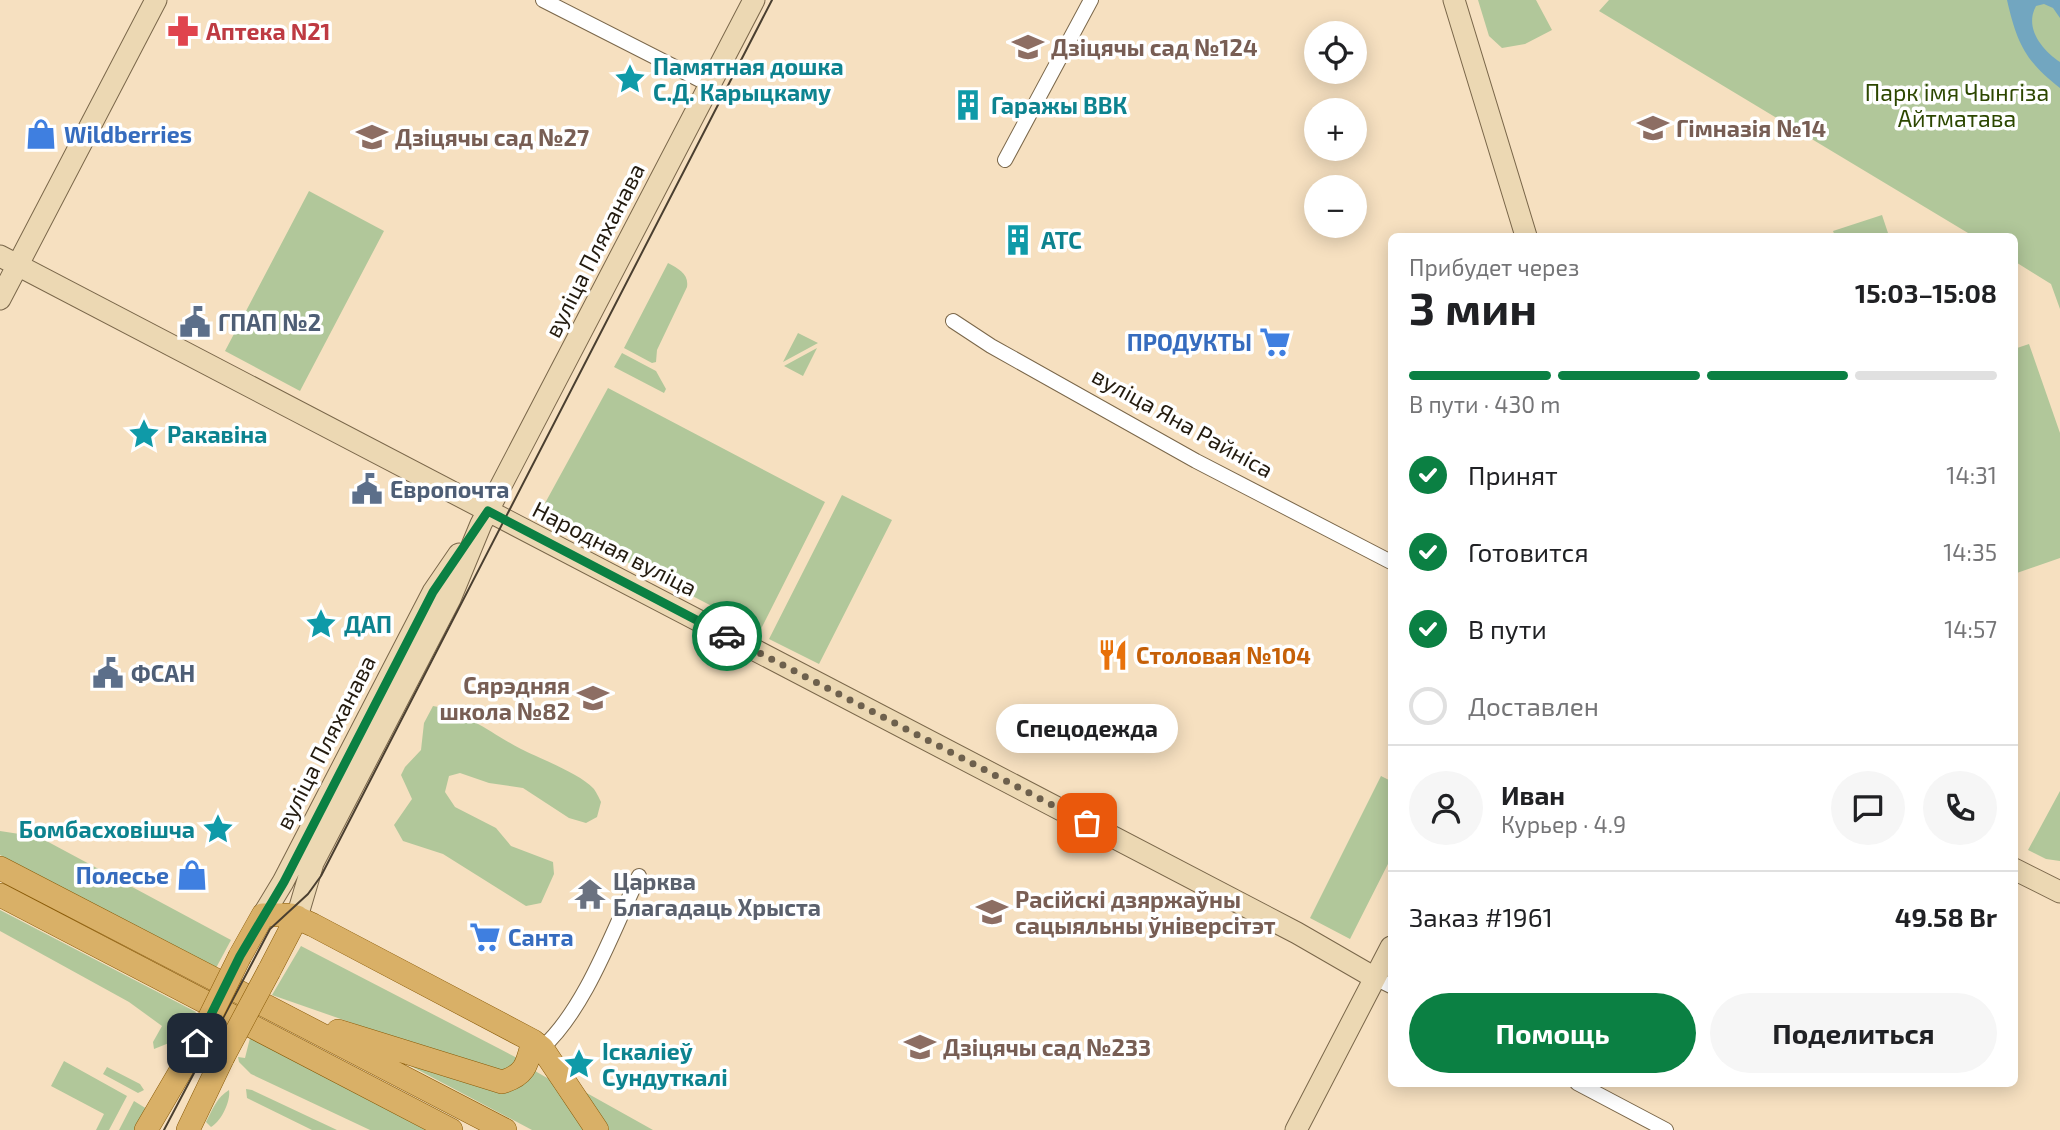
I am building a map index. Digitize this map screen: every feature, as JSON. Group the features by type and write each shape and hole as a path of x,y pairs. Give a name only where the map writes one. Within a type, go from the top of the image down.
{"main road":[{"path":"0,868 505,1130"},
{"path":"0,895 451,1130"},
{"path":"146,1130 197,1043 263,915 285,914 298,917 538,1045 597,1130"},
{"path":"188,1130 298,917"},
{"path":"277,1012 502,1082 517,1078 538,1045"},
{"path":"184,1065 221,1062"}],"street":[{"path":"0,299 9,260 156,0"},
{"path":"543,0 709,85"},
{"name":"вуліца Пляханава","path":"298,917 313,863 450,599 484,518 754,0"},
{"path":"1005,160 1091,0"},
{"path":"1454,0 1525,233"},
{"name":"Народная вуліца","path":"9,260 484,518 1276,922 1383,982"},
{"name":"вуліца Яна Райніса","path":"953,321 992,346 1196,461 1388,560"},
{"name":"вуліца Пляханава","path":"263,915 284,882 433,592 484,518"},
{"path":"2018,871 2060,892"},
{"path":"538,1045 556,1035 576,1008 639,876"},
{"path":"1296,1130 1383,982 1388,960"},
{"path":"1585,1087 1666,1130"}],"green space":[{"path":"1478,0 1536,0 1552,30 1525,44 1502,48 1489,36"},
{"name":"Парк імя Чынгіза Айтматава","path":"1609,0 2060,0 2060,309 2051,284 2018,263 2018,233 1968,233 1599,11"},
{"path":"309,191 384,231 300,391 225,351"},
{"path":"1882,215 1888,233 1834,233 1833,231"},
{"path":"668,263 685,275 687,287 657,350 656,362 652,363 624,348"},
{"path":"798,333 818,343 783,362"},
{"path":"2029,344 2060,433 2060,558 2018,573 2018,348"},
{"path":"817,348 803,376 784,366"},
{"path":"622,353 656,371 666,389 664,393 614,367"},
{"path":"608,388 825,502 760,631 538,516"},
{"path":"842,495 892,520 819,664 769,639"},
{"path":"433,706 468,718 521,749 569,772 593,788 601,802 597,817 586,823 569,818 523,788 489,783 460,773 449,776 445,792 455,807 496,828 511,846 553,862 554,874 541,903 526,906 443,854 403,841 394,825 412,799 401,775 421,750 424,723"},
{"path":"1381,776 1388,780 1388,864 1350,939 1310,918"},
{"path":"2060,791 2060,861 2046,859 2028,850"},
{"path":"0,831 39,837 231,940 216,968 0,855"},
{"path":"0,910 196,1012 184,1037 154,1049 153,1042 162,1026 129,1002 0,931"},
{"path":"301,946 519,1059 506,1072 487,1070 272,995"},
{"path":"250,1038 428,1130 370,1130 251,1074 239,1062 238,1057 245,1058"},
{"path":"64,1061 127,1096 109,1130 96,1130 104,1114 51,1086"},
{"path":"405,1063 490,1090 535,1071 556,1083 587,1130 532,1130"},
{"path":"107,1067 140,1084 144,1090 138,1093 103,1074"},
{"path":"576,1087 653,1130 605,1130"},
{"path":"246,1089 337,1130 312,1130 247,1098"},
{"path":"229,1090 225,1111 211,1127 206,1122 218,1100"},
{"path":"134,1101 147,1109 134,1130 119,1130"}],"water":[{"path":"2007,0 2060,0 2060,18 2053,8 2044,4 2036,6 2032,22 2041,45 2060,62 2060,88 2030,60 2019,40"}],"tram line":[{"path":"164,1130 270,929 308,894 321,876 772,0"}],"way so far":[{"path":"727,636 1087,823"}],"place":[{"name":"Аптека N21","path":"183,31"},
{"name":"Дзіцячы сад №124","path":"1028,47"},
{"name":"Памятная дошка С.Д. Карыцкаму","path":"630,79"},
{"name":"Гаражы ВВК","path":"968,105"},
{"name":"Гімназія №14","path":"1653,128"},
{"name":"Wildberries","path":"41,134"},
{"name":"Дзіцячы сад №27","path":"372,137"},
{"name":"АТС","path":"1018,240"},
{"name":"ГПАП №2","path":"195,322"},
{"name":"ПРОДУКТЫ","path":"1275,342"},
{"name":"Ракавіна","path":"144,434"},
{"name":"Европочта","path":"367,489"},
{"name":"ДАП","path":"321,624"},
{"name":"Столовая №104","path":"1113,655"},
{"name":"ФСАН","path":"108,673"},
{"name":"Сярэдняя школа №82","path":"593,698"},
{"name":"Спецодежда","path":"1087,823"},
{"name":"Бомбасховішча","path":"218,829"},
{"name":"Полесье","path":"192,875"},
{"name":"Царква Благадаць Хрыста","path":"590,894"},
{"name":"Расійскі дзяржаўны сацыяльны ўніверсітэт","path":"992,912"},
{"name":"Санта","path":"485,937"},
{"name":"Дзіцячы сад №233","path":"920,1047"},
{"name":"Іскаліеў Сундуткалі","path":"579,1064"}],"route":[{"path":"197,1043 240,956 284,882 433,592 488,511 727,636"}]}
